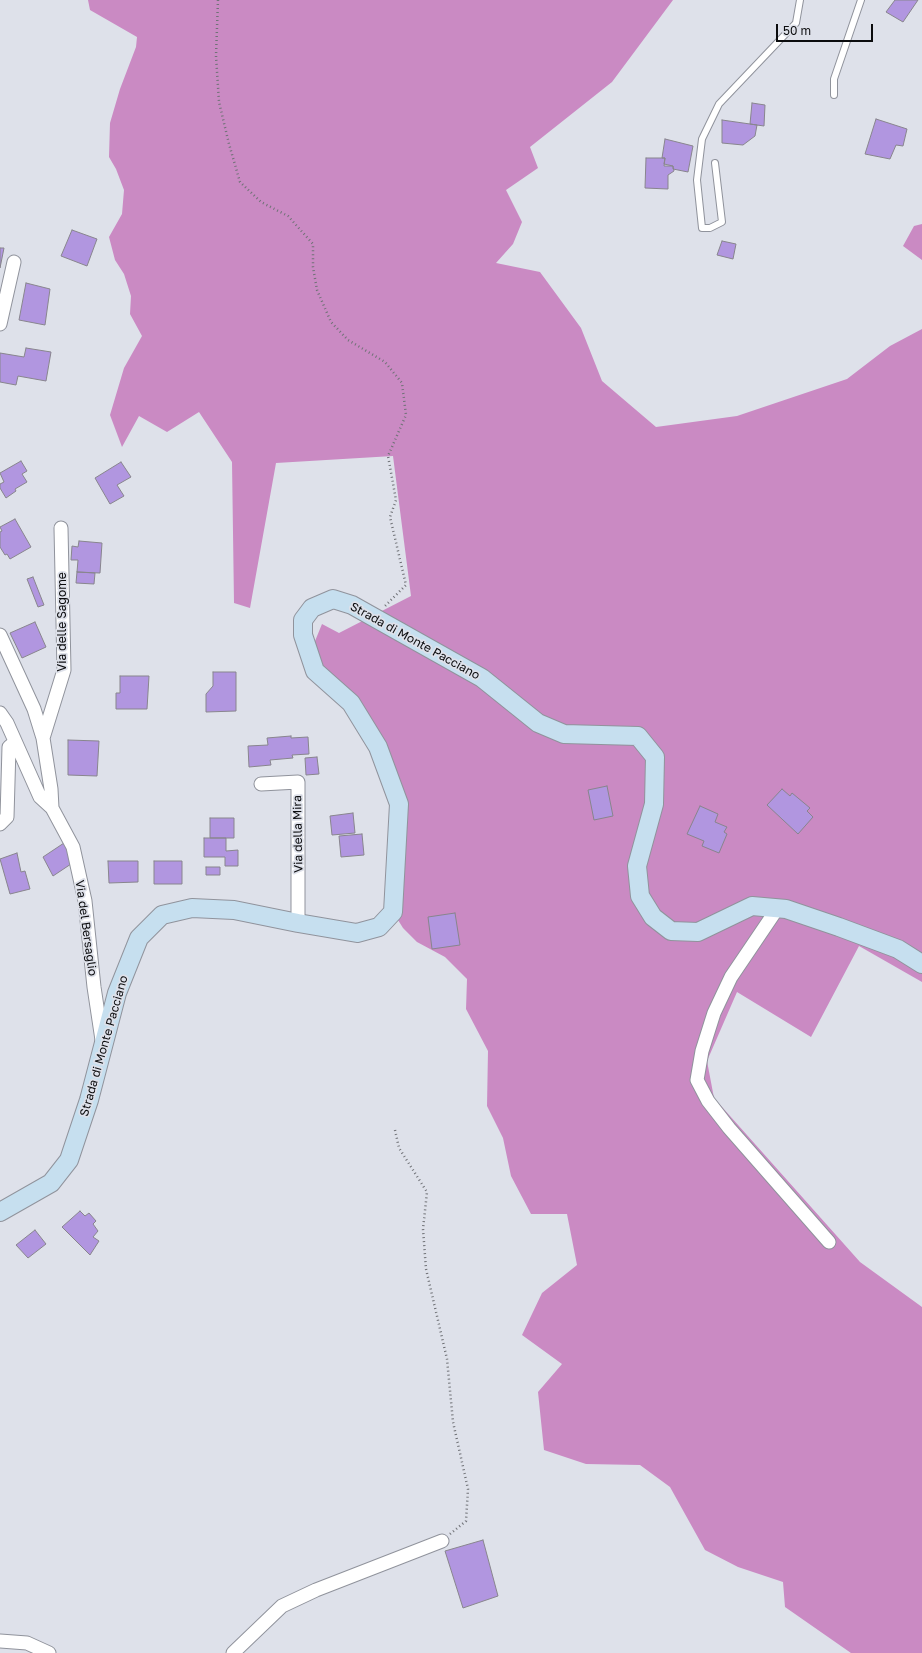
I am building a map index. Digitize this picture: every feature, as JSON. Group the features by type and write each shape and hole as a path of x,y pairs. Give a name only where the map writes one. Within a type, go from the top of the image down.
{"street":[{"path":"0,324 14,262"},
{"name":"Via delle Sagome","path":"43,738 64,670 61,528"},
{"name":"Strada di Monte Pacciano","path":"0,1212 51,1183 69,1160 89,1100 117,993 139,938 162,914 192,908 234,910 298,924 357,933 380,927 393,912 399,804 378,748 351,703 315,671 303,635 303,620 312,608 334,599 352,605 482,678 538,723 564,734 638,736 655,757 654,804 638,866 640,896 653,917 671,931 698,932 752,906 786,910 854,932 898,950 922,964"},
{"name":"Via del Bersaglio","path":"0,635 34,709 43,738 51,789 52,808 73,847 85,901 94,987 103,1044"},
{"path":"0,713 40,797 52,808"},
{"path":"0,824 7,817 9,747 15,742"},
{"name":"Via della Mira","path":"261,784 298,782 298,924"},
{"path":"777,909 731,977 724,991 714,1013 702,1051 697,1080 708,1102 729,1128 829,1242"},
{"path":"233,1653 282,1606 316,1590 442,1541"},
{"path":"0,1641 27,1643 49,1653"}],"lane":[{"path":"715,163 722,222 710,228 702,228 697,180 702,139 719,104 796,23 800,0"},
{"path":"834,95 834,80 861,0"}],"path":[{"path":"218,0 216,56 219,102 240,182 261,202 288,216 313,244 313,267 317,290 331,322 348,340 385,362 402,383 406,415 388,456 396,500 390,517 406,585 373,617"},
{"path":"395,1130 399,1148 427,1192 423,1229 426,1269 447,1359 453,1422 468,1489 466,1521 442,1541"}],"shaded area":[{"path":"88,0 673,0 612,82 530,147 538,168 506,190 522,222 513,244 496,263 540,272 581,328 602,381 656,427 737,416 847,379 890,346 922,329 922,982 859,946 811,1037 737,992 707,1061 714,1098 860,1262 922,1307 922,1653 851,1653 785,1607 783,1582 738,1567 705,1550 670,1487 640,1465 586,1464 544,1450 538,1392 562,1364 522,1335 542,1293 577,1265 567,1214 531,1214 511,1176 503,1138 487,1106 488,1051 466,1009 467,979 445,957 417,942 403,928 393,912 399,804 378,747 315,671 313,646 322,624 339,633 411,596 393,456 276,463 250,608 234,603 232,462 199,412 167,432 139,416 122,447 110,415 124,368 142,336 130,314 131,296 124,274 115,260 109,237 122,214 124,190 116,169 109,157 110,123 120,89 136,47 137,37 90,10"},
{"path":"922,224 922,260 903,246 914,226"}],"building":[{"path":"895,0 918,0 903,22 886,12"},
{"path":"752,103 765,105 764,126 750,124"},
{"path":"876,119 907,129 903,146 896,145 890,159 865,154"},
{"path":"722,120 757,125 755,136 743,145 722,143"},
{"path":"665,139 693,146 688,172 673,169 673,166 664,164 665,158 662,158"},
{"path":"646,158 665,158 664,166 673,166 674,171 668,175 668,189 645,188"},
{"path":"72,230 97,239 87,266 61,256"},
{"path":"722,241 736,244 733,259 717,255"},
{"path":"0,248 4,248 0,268"},
{"path":"26,283 50,289 45,325 19,320"},
{"path":"26,348 51,352 46,381 18,376 16,385 0,382 0,353 24,357"},
{"path":"21,461 27,471 22,474 27,482 15,489 16,491 6,498 0,488 0,484 4,482 0,473"},
{"path":"121,462 131,477 117,485 124,496 110,504 95,478"},
{"path":"15,519 31,547 10,559 7,554 5,555 0,547 0,532 2,531 0,527"},
{"path":"79,541 102,543 100,573 77,572 78,560 71,560 72,546 78,547"},
{"path":"77,572 95,573 94,584 76,583"},
{"path":"33,577 44,605 38,607 27,579"},
{"path":"35,622 46,647 22,658 10,633"},
{"path":"213,672 236,672 236,711 206,712 206,694 213,686"},
{"path":"120,676 149,676 147,709 116,709 116,693 120,693"},
{"path":"291,736 291,738 308,737 309,754 292,755 293,758 270,760 271,765 249,767 248,746 268,745 267,738"},
{"path":"68,740 99,741 97,776 68,775"},
{"path":"317,757 319,774 306,775 305,758"},
{"path":"607,786 613,816 594,820 588,790"},
{"path":"782,789 790,796 792,793 810,808 807,811 813,817 798,834 767,805"},
{"path":"700,806 718,814 715,822 727,827 724,832 727,834 719,853 702,846 704,841 687,834"},
{"path":"353,813 355,833 332,835 330,816"},
{"path":"210,818 234,818 234,838 210,838"},
{"path":"362,834 364,855 341,857 339,836"},
{"path":"204,838 226,838 226,851 238,850 238,866 225,866 225,857 204,857"},
{"path":"64,843 74,862 53,876 43,857"},
{"path":"17,853 21,872 25,871 30,889 10,894 0,859"},
{"path":"108,861 138,861 138,882 109,883"},
{"path":"154,861 182,861 182,884 154,884"},
{"path":"206,867 220,867 220,875 206,875"},
{"path":"455,913 460,945 432,949 428,917"},
{"path":"80,1211 85,1216 89,1213 96,1221 93,1224 98,1231 93,1237 99,1241 90,1255 62,1227"},
{"path":"35,1230 46,1244 28,1258 16,1245"},
{"path":"483,1540 498,1596 463,1608 445,1551"}]}
